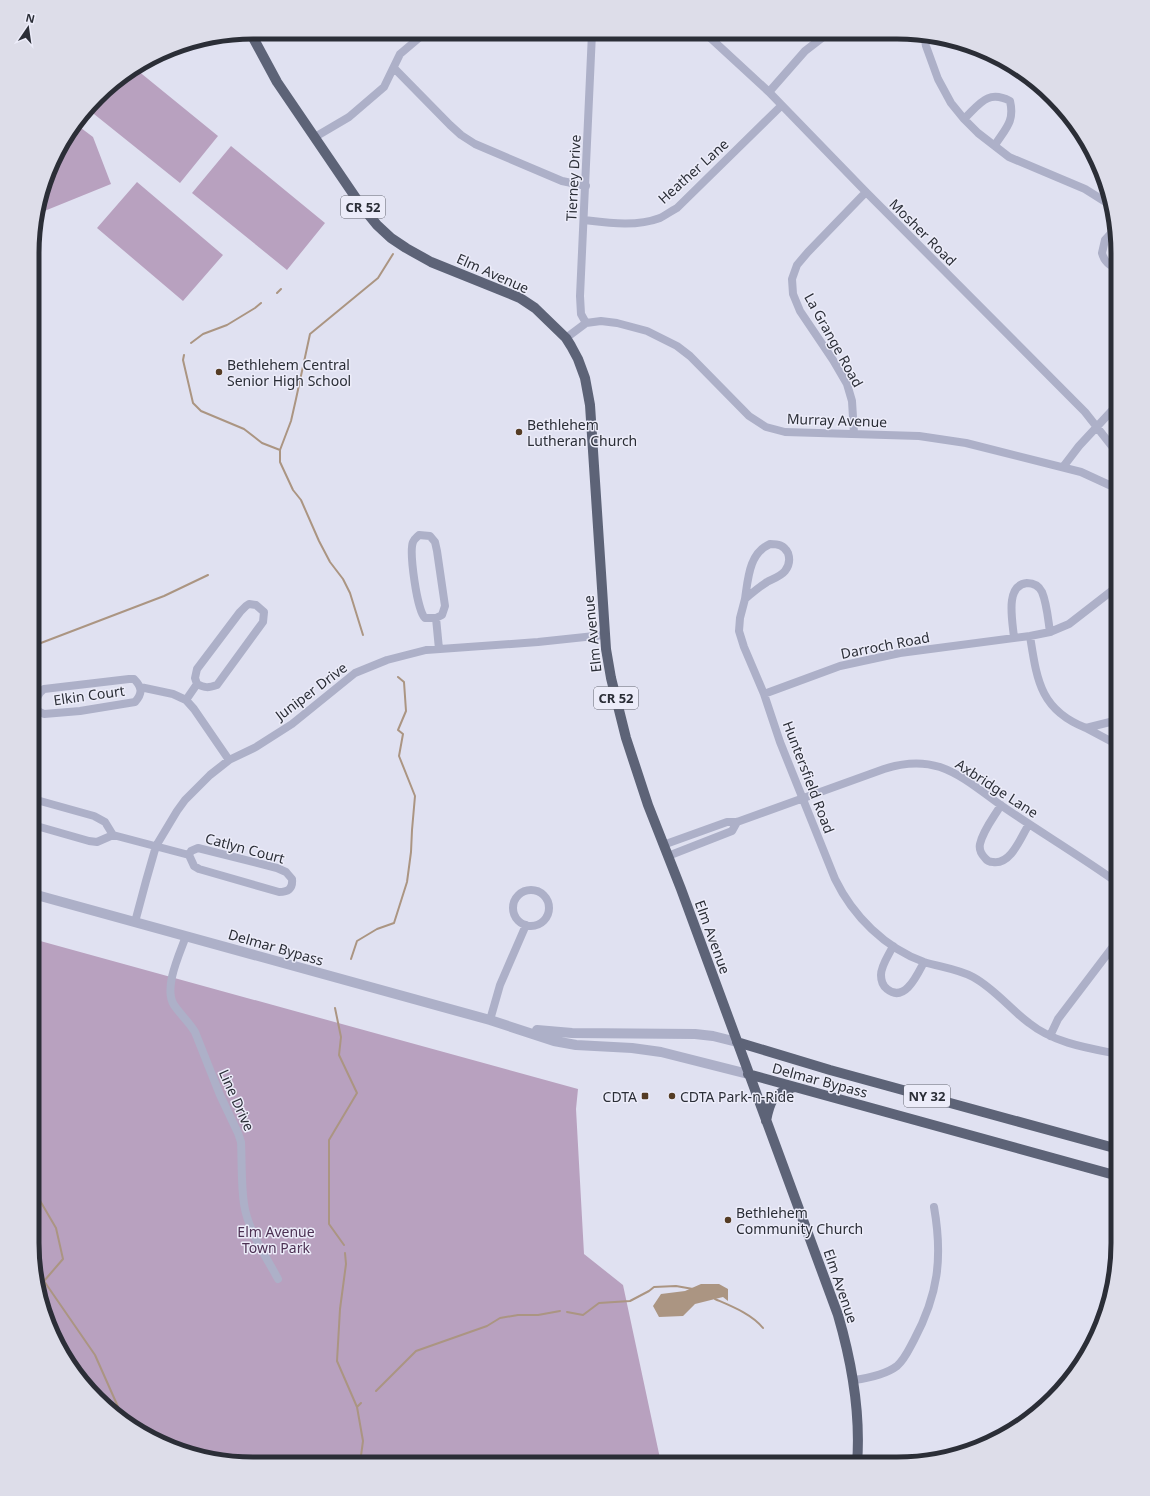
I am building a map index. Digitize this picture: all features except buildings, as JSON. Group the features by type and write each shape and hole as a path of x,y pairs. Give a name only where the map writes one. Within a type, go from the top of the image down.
{"main road":[{"name":"Elm Avenue","path":"254,39 277,82 360,204 377,225 391,238 431,262 520,298 535,308 566,338 578,359 590,405 604,635 611,678 626,738 648,805 838,1315 854,1380 857,1457"},
{"name":"Delmar Bypass","path":"737,1042 830,1070 1111,1147"},
{"name":"Delmar Bypass","path":"748,1074 1111,1174"},
{"path":"766,1121 768,1108 772,1100 779,1092 794,1087"}],"street":[{"path":"315,137 349,116 384,87 400,54 417,39"},
{"name":"Tierney Drive","path":"586,323 581,314 580,296 592,39"},
{"name":"Mosher Road","path":"712,39 769,92 781,106 1097,426 1111,445"},
{"path":"769,92 805,51 821,39"},
{"path":"925,41 938,78 951,103 964,119 978,132 1014,160 1085,190 1105,202"},
{"path":"394,68 450,125 461,135 475,144 562,181 586,186"},
{"path":"964,119 983,101 992,96 997,96 1010,102 1012,111 1010,121 994,144"},
{"name":"Heather Lane","path":"584,220 634,223 661,217 677,208 781,106"},
{"name":"La Grange Road","path":"854,434 852,402 847,384 833,360 800,311 793,294 792,279 797,265 804,256 866,192"},
{"path":"1110,234 1105,240 1102,253 1108,264 1111,266"},
{"name":"Murray Avenue","path":"586,323 601,320 617,323 647,331 677,346 690,356 738,406 749,416 766,427 796,434 919,436 966,443 1081,472 1111,486"},
{"path":"566,338 586,323"},
{"path":"1063,467 1079,446 1111,411"},
{"path":"419,535 430,536 435,542 437,551 445,606 442,615 436,618 425,618 422,615 418,603 412,553 413,542 419,535"},
{"name":"Huntersfield Road","path":"745,599 785,571 788,564 788,555 785,548 781,545 770,544 762,547 758,552 750,572 740,618 739,631 744,647 764,694 780,742 842,893 860,917 893,946 924,962 973,977 997,995 1031,1025 1050,1036 1089,1049 1111,1053"},
{"path":"1014,638 1012,599 1014,592 1018,587 1021,584 1026,583 1037,586 1042,593 1050,632"},
{"name":"Darroch Road","path":"764,694 840,666 900,653 1050,632 1069,624 1111,591"},
{"path":"249,604 259,607 264,612 263,622 216,685 204,688 197,684 195,678 197,669 240,612 249,604"},
{"path":"436,618 439,649"},
{"name":"Juniper Drive","path":"135,922 156,846 185,800 210,775 229,760 256,747 292,724 355,673 386,660 426,650 538,642 604,635"},
{"path":"1030,636 1034,664 1039,682 1053,707 1061,716 1111,741"},
{"name":"Elkin Court","path":"39,695 44,689 129,679 134,679 141,690 138,699 131,703 80,711 44,714 39,712"},
{"path":"197,684 186,700 194,709 229,760"},
{"name":"Elkin Court","path":"140,687 173,694 186,700"},
{"path":"1086,728 1111,722"},
{"name":"Axbridge Lane","path":"663,845 727,822 737,822 889,767 900,764 920,764 948,770 1001,806 1068,848 1111,878"},
{"path":"39,801 94,816 105,822 113,835 97,842 89,842 39,827"},
{"path":"1001,806 984,833 980,846 983,856 987,860 998,863 1005,860 1014,849 1029,824"},
{"name":"Axbridge Lane","path":"668,856 732,831 737,822"},
{"path":"701,831 705,842"},
{"name":"Catlyn Court","path":"113,835 189,855"},
{"name":"Catlyn Court","path":"198,848 270,866 286,872 292,878 292,883 289,890 279,892 199,869 194,866 189,855 191,851 198,848"},
{"path":"532,890 538,891 546,899 548,904 547,916 543,921 532,926 526,925 521,923 514,914 513,902 520,893 532,890"},
{"name":"Delmar Bypass","path":"39,896 513,1026 547,1032 695,1034 713,1036 737,1042"},
{"path":"490,1020 500,986 526,925"},
{"name":"Line Drive","path":"186,936 172,979 170,992 171,999 195,1032 220,1095 238,1133 241,1142 244,1204 247,1217 257,1240 278,1279"},
{"path":"893,946 882,968 881,975 881,980 889,991 898,992 906,989 914,982 924,962"},
{"path":"1050,1036 1058,1018 1111,949"},
{"name":"Delmar Bypass","path":"513,1026 554,1041 576,1045 632,1048 661,1052 748,1074"},
{"path":"610,1047 612,1032"},
{"path":"854,1380 881,1374 890,1371 897,1366 902,1361 918,1331 934,1292 936,1280 939,1233 934,1207"}],"green space":[{"path":"139,72 218,136 180,183 92,112 112,92"},
{"path":"80,127 93,137 111,184 43,212 55,171"},
{"path":"231,146 325,223 287,270 192,193"},
{"path":"137,182 223,255 183,301 97,228"},
{"name":"Elm Avenue Town Park","path":"39,941 578,1089 576,1109 584,1254 623,1285 660,1457 239,1457 212,1453 184,1446 159,1435 134,1421 112,1404 92,1384 75,1362 55,1325 43,1284 39,1257"}],"shaded area":[{"path":"701,1284 719,1284 728,1289 728,1301 723,1297 695,1304 683,1316 659,1317 653,1306 661,1294 685,1291"}],"waterway":[{"path":"363,635 350,593 343,579 330,562 301,500 293,490 280,462 280,450 291,421 310,334 378,278 393,254"},
{"path":"277,293 281,289"},
{"path":"191,343 203,334 227,325 261,303"},
{"path":"184,355 183,360 193,403 201,411 244,429 262,443 280,450"},
{"path":"39,644 164,596 208,575"},
{"path":"351,959 357,941 377,929 394,923 407,882 411,852 415,796 399,756 403,734 398,730 406,711 404,682 398,677"},
{"path":"335,1008 341,1037 339,1055 357,1093 329,1140 329,1224 344,1245"},
{"path":"39,1199 56,1228 63,1259 44,1281 95,1355 120,1410"},
{"path":"345,1253 346,1264 340,1309 337,1361 357,1407 363,1441 361,1457"},
{"path":"567,1312 583,1315 599,1303 630,1301 654,1287 676,1286 693,1289"},
{"path":"715,1299 747,1315 763,1328"},
{"path":"376,1391 416,1351 487,1326 500,1318 518,1315 538,1315 560,1311"},
{"path":"357,1407 361,1403"}],"place":[{"name":"Bethlehem Central Senior High School","path":"219,372"},
{"name":"Bethlehem Lutheran Church","path":"519,432"},
{"name":"CDTA","path":"645,1096"},
{"name":"CDTA Park-n-Ride","path":"672,1096"},
{"name":"Bethlehem Community Church","path":"728,1220"}]}
